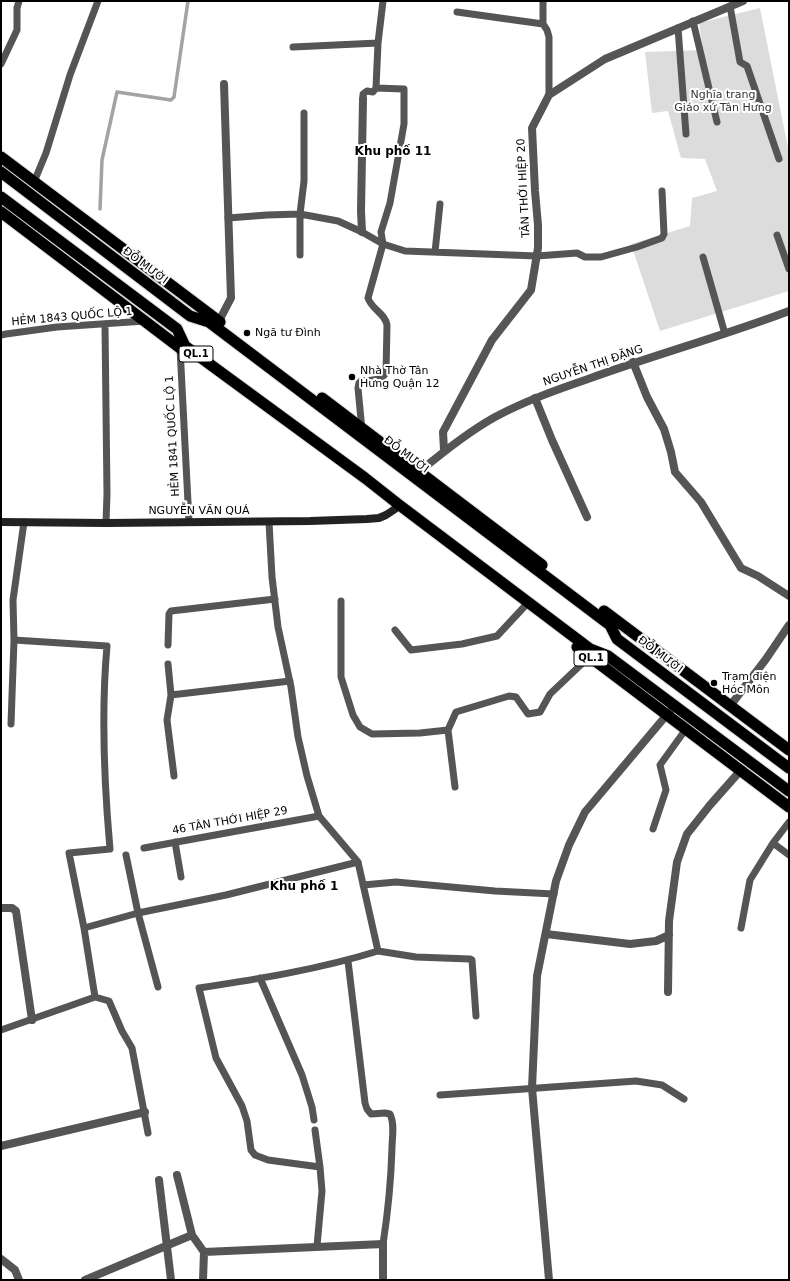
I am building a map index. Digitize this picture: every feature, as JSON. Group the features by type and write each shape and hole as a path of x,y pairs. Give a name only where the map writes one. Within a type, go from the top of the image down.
{"highway":[{"name":"ĐỖ MƯỜI","path":"1,157 219,321 610,625 617,638 789,768"},
{"name":"ĐỖ MƯỜI","path":"1,172 190,316 209,322 361,432"},
{"name":"QL.1","path":"1,197 176,329 185,346 365,478 396,506 524,608 789,807"},
{"name":"QL.1","path":"1,212 180,348 590,649 608,656 675,704 789,790"},
{"name":"ĐỖ MƯỜI","path":"416,475 789,750"}],"main road":[{"name":"NGUYỄN VĂN QUÁ","path":"1,522 268,522 379,518 386,515 396,506"}],"street":[{"name":"TÂN THỚI HIỆP 20","path":"444,450 443,432 492,340 531,290 537,256 538,225 532,128 549,95 604,59 742,1"},
{"path":"219,321 231,298 224,84"},
{"path":"362,232 363,99"},
{"name":"NGUYỄN THỊ ĐẶNG","path":"416,475 444,450 495,417 535,398 633,362 725,334 789,312"},
{"path":"633,362 647,398 664,429 675,472 701,502 740,568 758,576 789,596"},
{"path":"535,398 552,440 587,517"},
{"path":"730,706 766,659 789,625"},
{"path":"549,1280 532,1088 537,976 556,882 569,844 586,812 675,704"},
{"path":"668,992 669,921 677,862 687,834 741,770"},
{"path":"1,908 12,908 16,911 32,1020"},
{"path":"546,934 630,944 656,941 669,935"},
{"path":"1,1146 144,1112"},
{"path":"177,1175 192,1235 204,1252 203,1280"},
{"path":"159,1180 171,1280"},
{"path":"85,1280 192,1235"},
{"path":"204,1252 383,1244 383,1280"},
{"path":"1,1259 15,1270 19,1280"}],"lane":[{"path":"1,63 17,30 17,8 19,1"},
{"path":"34,182 46,154 70,75 98,1"},
{"path":"363,99 363,94 365,92 373,92 376,88 378,43 383,1"},
{"path":"543,1 543,24 549,36 549,95"},
{"path":"730,6 740,62 747,66 779,159"},
{"path":"456,12 543,24"},
{"path":"693,21 717,122"},
{"path":"678,28 686,134"},
{"path":"293,47 378,43"},
{"path":"361,432 358,388 359,382 379,379 386,373 386,320 383,315 370,304 368,298 383,244 381,232 390,203 404,124 404,89 376,88"},
{"path":"300,255 300,214 304,180 304,113"},
{"path":"228,218 300,214 338,221 383,244 405,251 537,256 577,253 585,257 601,257 662,238 664,234 662,191"},
{"path":"435,252 440,204"},
{"path":"777,235 789,268"},
{"path":"703,257 725,334"},
{"name":"HẺM 1843 QUỐC LỘ 1","path":"1,335 57,327 105,325 145,321"},
{"path":"105,325 106,523"},
{"name":"HẺM 1841 QUỐC LỘ 1","path":"180,348 189,522"},
{"path":"11,724 14,600 24,522"},
{"path":"268,522 278,627 290,681 298,738 307,776 319,816 358,862 378,951"},
{"path":"168,645 169,614 172,612 275,599"},
{"path":"341,601 341,677 353,715 360,727 372,734 420,733 448,730"},
{"path":"395,630 411,650 462,644 497,636 524,608"},
{"path":"14,640 106,646 104,682 105,772 110,849 69,853 84,928 95,997"},
{"path":"454,787 448,730 456,712 509,696 516,696 528,714 540,712 550,694 589,657"},
{"path":"168,664 171,695 167,720 174,776"},
{"path":"171,695 290,681"},
{"path":"652,829 666,790 660,765 686,729"},
{"name":"46 TÂN THỚI HIỆP 29","path":"144,848 319,816"},
{"path":"741,928 750,880 773,843 789,822"},
{"path":"175,842 181,877"},
{"path":"773,843 789,855"},
{"path":"126,855 138,913 158,987"},
{"path":"84,928 138,913 226,895 358,862"},
{"path":"363,885 396,882 494,891 554,894"},
{"path":"320,1167 268,1160 255,1155 251,1150 247,1121 242,1106 216,1058 199,988 260,978 348,960 378,951 416,957 470,959 473,962 476,1016"},
{"path":"348,960 364,1102 367,1110 371,1114 385,1113 390,1114 392,1118 393,1130 391,1177 389,1204 383,1244"},
{"path":"260,978 302,1075 312,1107 314,1120"},
{"path":"1,1030 95,997 109,1002 132,1048 148,1133"},
{"path":"440,1095 636,1081 662,1085 684,1099"},
{"path":"316,1130 320,1167 321,1197 317,1246"}],"green space":[{"name":"Nghĩa trang Giáo xứ Tân Hưng","path":"760,8 789,153 789,291 660,331 631,244 690,226 692,198 717,191 705,159 681,158 668,111 652,113 645,52 703,50 699,23"}],"waterway":[{"path":"100,209 102,160 117,92 171,100 174,97 188,1"}],"place":[{"name":"Ngã tư Đình","path":"247,333"},
{"name":"Nhà Thờ Tân Hưng Quận 12","path":"352,377"},
{"name":"Trạm điện Hóc Môn","path":"714,683"}],"district":[{"name":"Khu phố 11","path":"393,152"},
{"name":"Khu phố 1","path":"304,887"}]}
